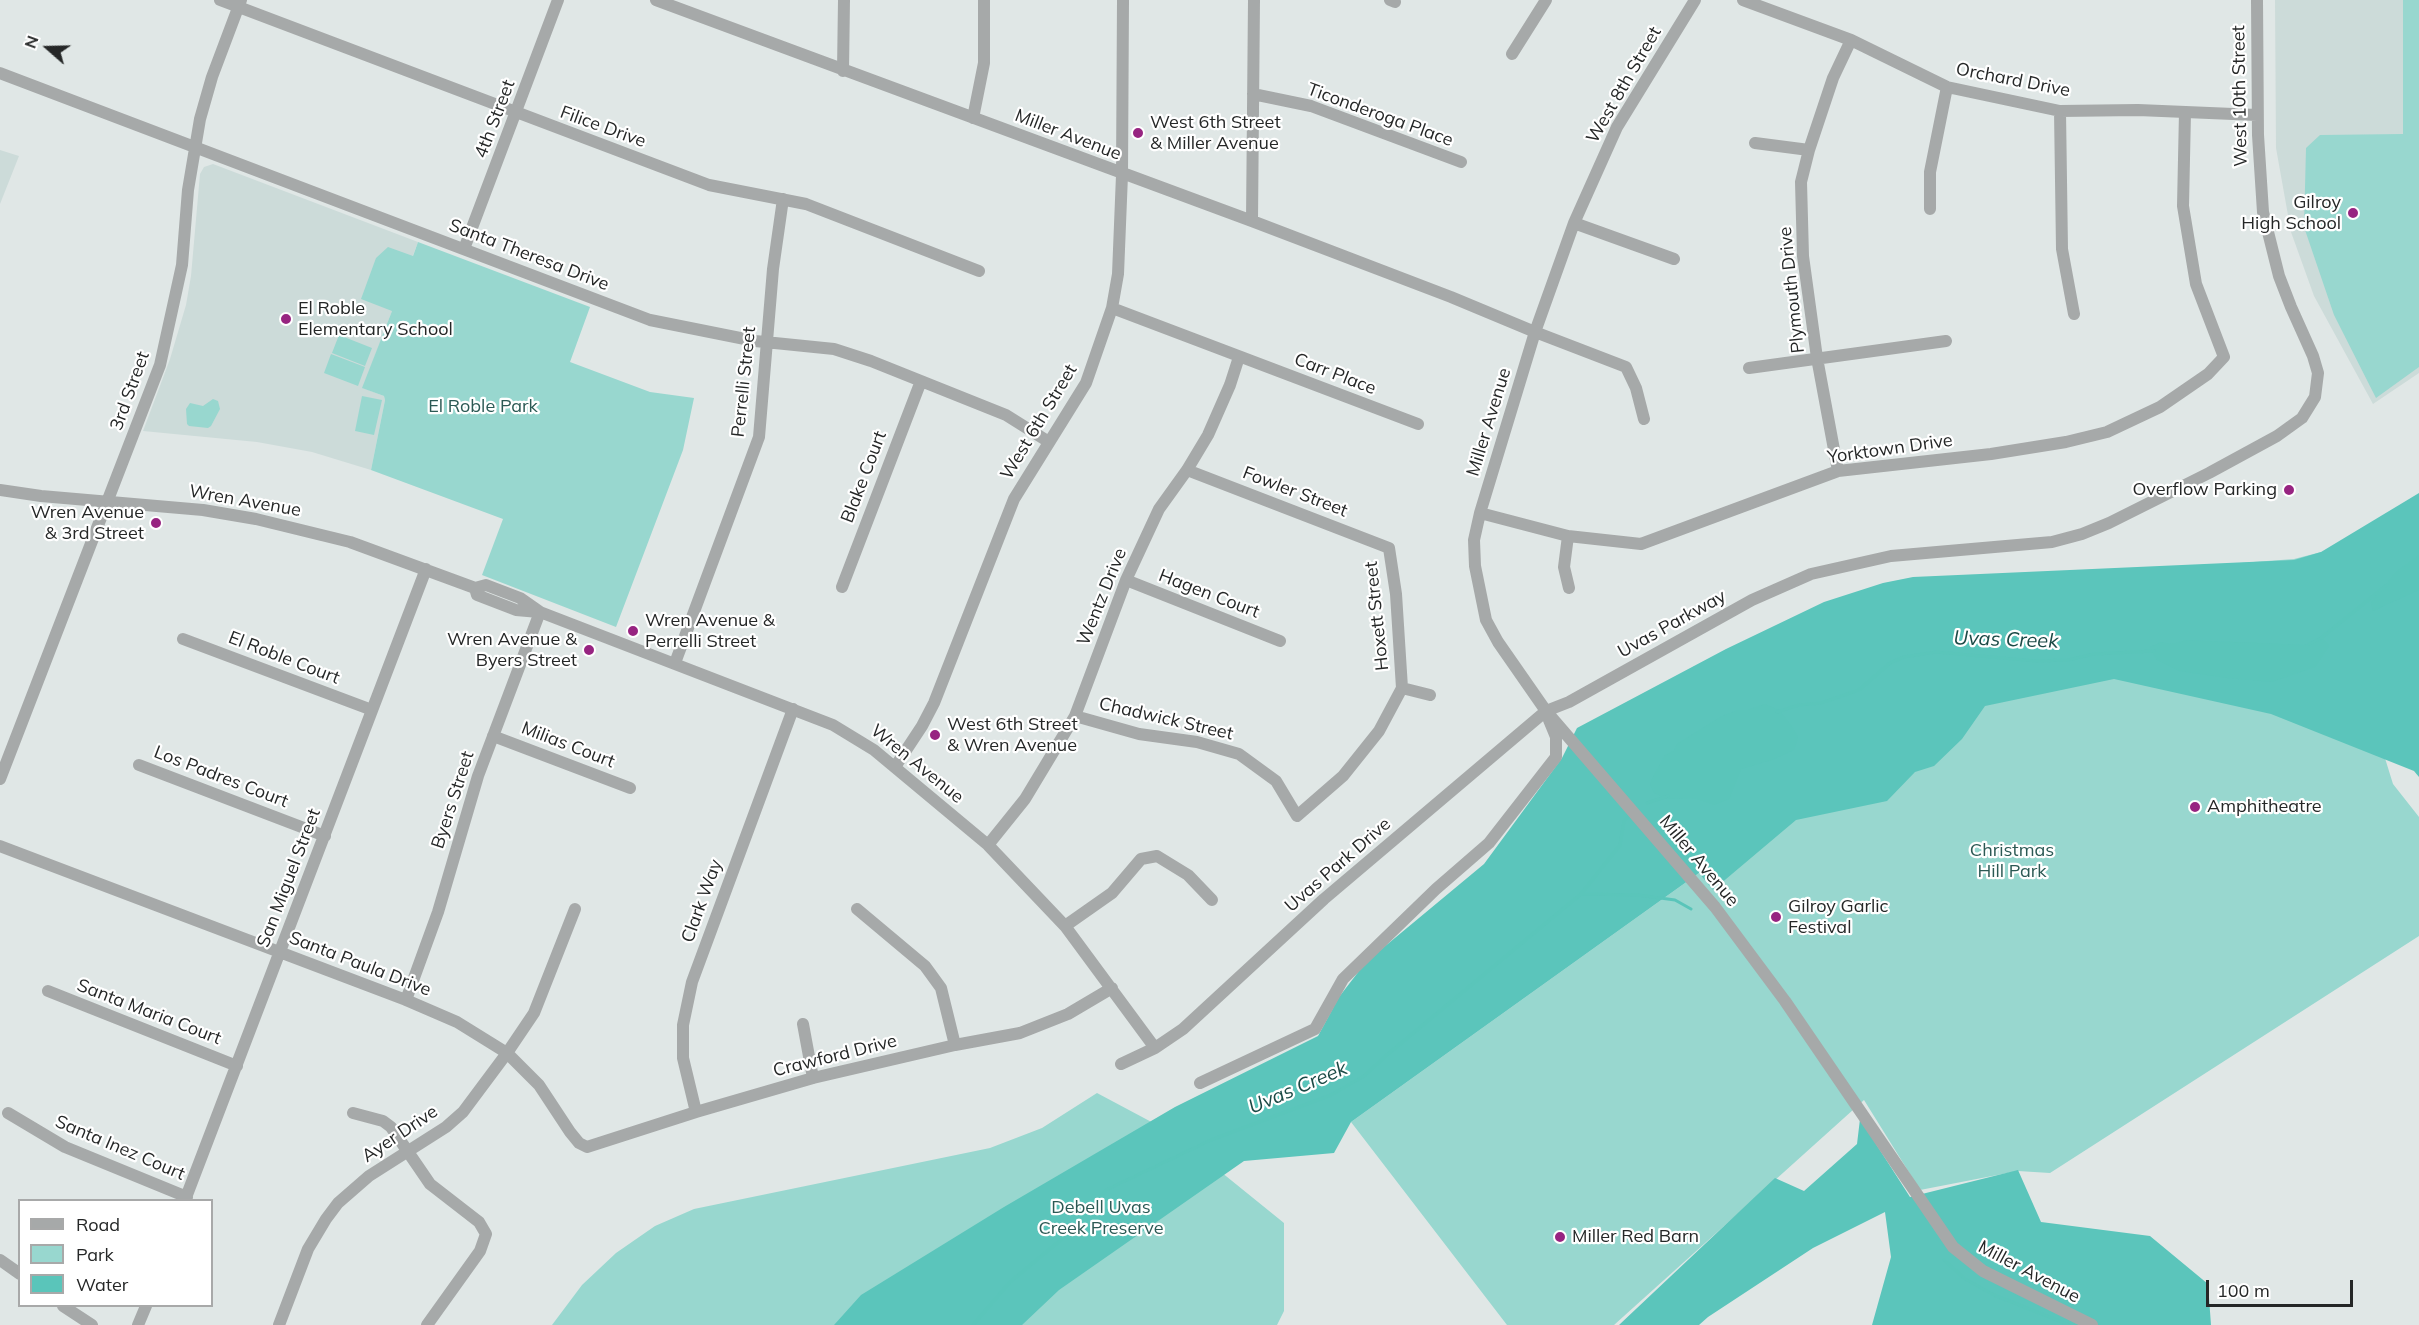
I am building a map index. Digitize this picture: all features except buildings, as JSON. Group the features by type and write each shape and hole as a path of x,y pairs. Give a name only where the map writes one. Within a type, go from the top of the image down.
{"street":[{"name":"Filice Drive","path":"220,0 240,4 516,114 709,185 806,204 979,271"},
{"name":"4th Street","path":"464,249 558,0"},
{"name":"Miller Avenue","path":"656,0 1122,175 1252,221 1451,297 1534,332"},
{"path":"843,70 844,0"},
{"path":"973,118 984,63 984,0"},
{"name":"West 6th Street","path":"895,767 934,703 1014,499 1086,383 1112,308 1118,274 1122,175 1124,0"},
{"path":"1252,221 1254,0"},
{"path":"1512,54 1546,0"},
{"name":"West 8th Street","path":"1574,223 1617,127 1695,0"},
{"name":"Orchard Drive","path":"1743,0 1851,40 1947,87 2060,111 2138,110 2258,115"},
{"name":"West 10th Street","path":"2257,0 2259,174 2266,227 2284,291 2316,365 2318,381 2315,397"},
{"name":"3rd Street","path":"0,780 160,365 171,324 185,250 188,190 206,95 240,4"},
{"name":"Plymouth Drive","path":"1838,471 1817,358 1803,256 1801,182 1833,78 1851,40"},
{"name":"Santa Theresa Drive","path":"0,73 650,320 730,337 834,349 921,381 1016,420 1049,442"},
{"path":"1930,209 1930,172 1947,87"},
{"name":"Ticonderoga Place","path":"1253,94 1311,106 1461,162"},
{"path":"2060,111 2062,249 2074,314"},
{"name":"Yorktown Drive","path":"1480,513 1568,536 1641,544 1838,471 1991,454 2066,442 2107,432 2160,407 2208,374 2223,357 2196,284 2182,206 2185,112"},
{"path":"1755,142 1809,150"},
{"name":"Perrelli Street","path":"675,663 759,437 774,259 783,199"},
{"name":"Miller Avenue","path":"1574,223 1534,332 1474,540 1475,566 1486,620 1498,642 1546,711 1715,907 1785,1001 1953,1247 1983,1271 2092,1325"},
{"path":"1574,223 1674,259"},
{"name":"Carr Place","path":"1112,308 1418,424"},
{"path":"1534,332 1626,367 1636,388 1644,419"},
{"path":"1749,368 1946,340"},
{"name":"Wentz Drive","path":"988,845 1025,799 1075,716 1125,580 1159,509 1187,470 1208,435 1230,385 1239,357"},
{"name":"Blake Court","path":"842,587 921,381"},
{"name":"Uvas Parkway","path":"1546,711 1569,702 1752,600 1811,574 1891,556 2052,542 2082,534 2109,523 2277,436 2302,417 2315,397"},
{"name":"Fowler Street","path":"1187,470 1389,548"},
{"name":"Wren Avenue","path":"0,490 41,496 159,505 256,519 350,542 475,588 486,585 520,598 540,612 832,725 853,736 895,767 988,845 1065,926 1155,1047"},
{"path":"1568,536 1564,567 1569,588"},
{"name":"Hoxett Street","path":"1276,781 1297,816 1343,776 1379,731 1402,688 1396,594 1389,548"},
{"name":"San Miguel Street","path":"186,1198 426,569"},
{"name":"Hagen Court","path":"1125,580 1280,641"},
{"name":"Byers Street","path":"406,1000 432,932 471,799 540,612"},
{"name":"El Roble Court","path":"183,639 372,710"},
{"path":"1402,688 1430,695"},
{"name":"Clark Way","path":"696,1112 684,1058 683,1025 692,981 794,709"},
{"path":"1200,1083 1315,1029 1343,979 1436,889 1489,843 1556,757 1556,738 1546,711"},
{"name":"Uvas Park Drive","path":"1121,1065 1183,1029 1324,899 1546,711"},
{"name":"Chadwick Street","path":"1075,716 1140,734 1197,741 1239,754 1276,781"},
{"name":"Milias Court","path":"493,736 630,788"},
{"name":"Los Padres Court","path":"139,765 325,836"},
{"name":"Santa Paula Drive","path":"0,846 406,1000 457,1022 507,1053 539,1085 570,1131"},
{"path":"1065,926 1112,893 1141,859 1157,855 1188,875 1212,900"},
{"name":"Ayer Drive","path":"279,1325 308,1249 326,1219 354,1188 446,1127 463,1112 507,1053 534,1013 575,909"},
{"path":"857,909 925,966 941,988 955,1045"},
{"name":"Crawford Drive","path":"570,1131 579,1143 587,1147 813,1078 955,1045 1020,1033 1068,1014 1112,988"},
{"name":"Santa Maria Court","path":"48,991 237,1066"},
{"path":"804,1024 813,1078"},
{"name":"Santa Inez Court","path":"8,1113 65,1147 186,1198"},
{"path":"353,1113 383,1121 391,1126 430,1184 479,1222 486,1234 480,1251 427,1325"},
{"path":"0,1260 18,1273"},
{"path":"66,1307 92,1325"},
{"path":"138,1325 145,1307"}],"shaded area":[{"name":"Gilroy High School","path":"2275,0 2419,0 2419,373 2373,404 2314,296 2291,232 2276,148"},
{"path":"0,150 19,156 0,204"},
{"name":"El Roble Elementary School","path":"213,164 418,242 363,388 384,396 385,400 371,470 312,452 257,442 143,431 170,359 186,305 191,276 200,174 204,167"}],"green space":[{"path":"2403,0 2419,0 2419,367 2376,398 2334,315 2304,227 2306,148 2320,135 2403,134"},
{"name":"El Roble Park","path":"418,242 590,307 570,362 650,392 694,398 683,450 616,627 482,575 503,519 371,470 385,400 384,396 362,388 392,311 361,299 376,258 388,247 413,256"},
{"path":"339,335 372,348 365,366 332,353"},
{"path":"331,354 365,367 358,386 324,373"},
{"path":"362,396 382,400 374,435 355,431"},
{"path":"213,399 218,401 220,409 211,426 208,428 189,426 186,409 190,403 203,406"},
{"path":"2419,493 2419,777 2414,771 2271,714 2114,679 1985,706 1962,739 1934,766 1915,772 1887,801 1796,820 1713,890 1699,873 1351,1122 1334,1153 1244,1161 1059,1290 1022,1325 834,1325 861,1295 1004,1207 1175,1107 1318,1036 1339,997 1366,962 1484,864 1562,758 1577,728 1726,649 1824,602 1883,583 1913,577 2294,560 2321,552"},
{"name":"Christmas Hill Park","path":"2321,552 2393,784 2419,817 2419,936 2050,1173 2018,1171 1920,1190 1864,1100 1614,1325 1507,1325 1351,1122 1699,873 1926,586 2294,559"},
{"name":"Debell Uvas Creek Preserve","path":"1097,1093 1174,1134 1284,1223 1284,1311 1277,1325 552,1325 582,1285 616,1253 655,1226 694,1209 990,1148 1042,1128"},
{"path":"1860,1119 1910,1197 2018,1170 2041,1222 2150,1236 2208,1284 2211,1325 1872,1325 1891,1257 1885,1212 1813,1248 1699,1325 1619,1325 1775,1178 1804,1191 1857,1144"}],"water":[{"path":"2419,555 2419,590 2373,611 2371,603 2396,572"},
{"path":"2323,639 2329,646 2315,667 2272,682 2179,671 2157,660 2150,647 2161,642 2172,644 2187,640 2304,645"},
{"path":"1765,704 1779,710 1792,727 1798,737 1794,750 1772,760 1741,769 1729,799 1714,805 1693,798 1668,799 1654,793 1650,785 1653,777 1665,755 1674,751 1677,744 1722,716"}],"waterway":[{"name":"Uvas Creek","path":"2309,644 2321,638 2387,585"},
{"name":"Uvas Creek","path":"1777,712 1799,705 1821,703 1859,690 1890,663 1904,657 1936,652 2036,661 2068,660 2094,654 2154,651"},
{"name":"Uvas Creek","path":"1647,803 1668,796"},
{"name":"Uvas Creek","path":"973,1325 1010,1282 1062,1239 1106,1190 1211,1140 1331,1095 1364,1076 1581,894 1620,845 1624,821 1629,816"},
{"path":"1581,894 1638,895 1675,900 1691,909"},
{"path":"1944,1260 1965,1279 1994,1295 2069,1325"}],"place":[{"name":"West 6th Street & Miller Avenue","path":"1138,133"},
{"name":"Gilroy High School","path":"2353,213"},
{"name":"El Roble Elementary School","path":"286,319"},
{"name":"Overflow Parking","path":"2289,490"},
{"name":"Wren Avenue & 3rd Street","path":"156,523"},
{"name":"Wren Avenue & Perrelli Street","path":"633,631"},
{"name":"Wren Avenue & Byers Street","path":"589,650"},
{"name":"West 6th Street & Wren Avenue","path":"935,735"},
{"name":"Amphitheatre","path":"2195,807"},
{"name":"Gilroy Garlic Festival","path":"1776,917"},
{"name":"Miller Red Barn","path":"1560,1237"}]}
